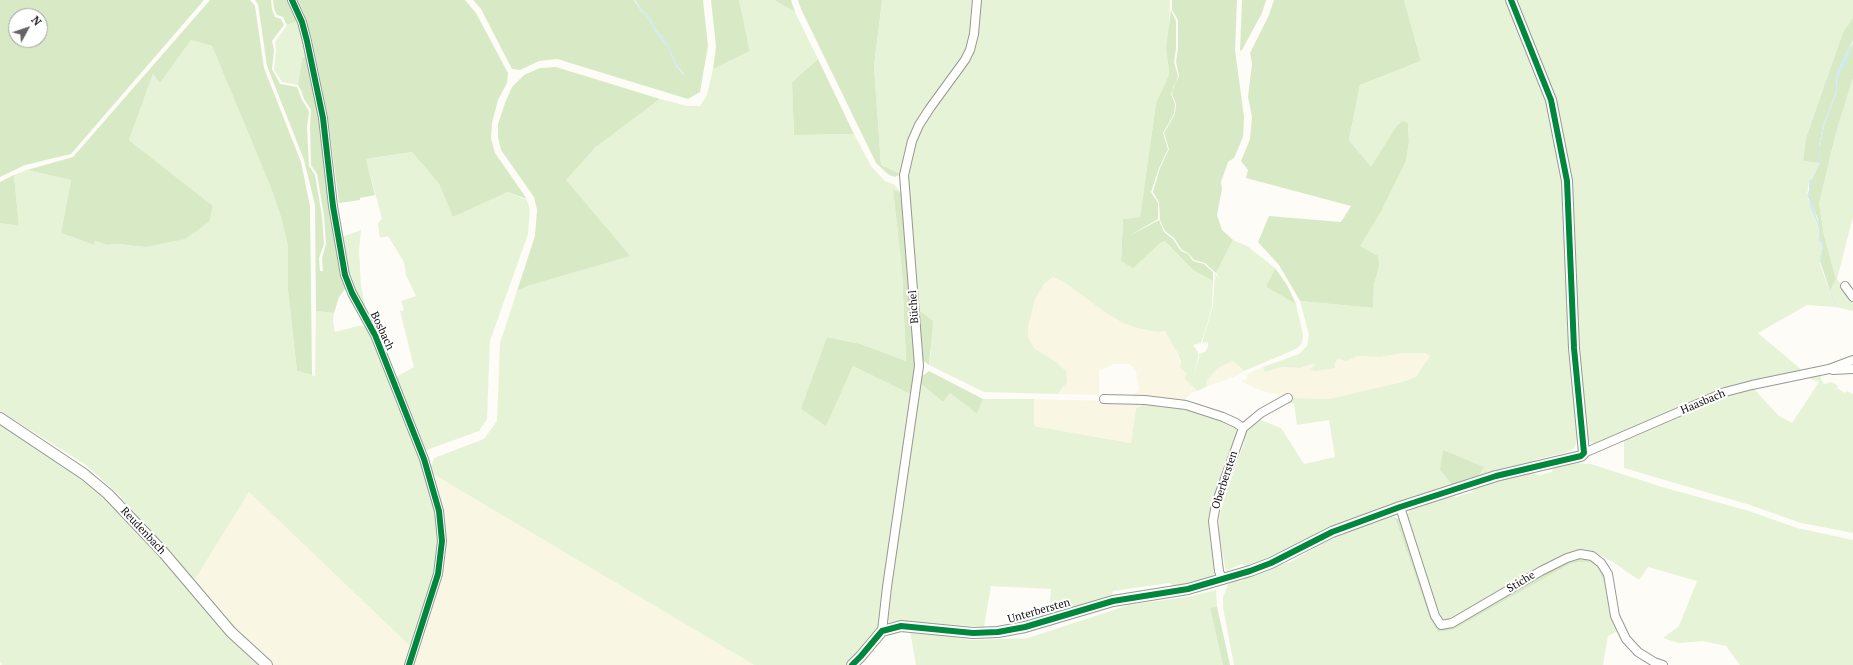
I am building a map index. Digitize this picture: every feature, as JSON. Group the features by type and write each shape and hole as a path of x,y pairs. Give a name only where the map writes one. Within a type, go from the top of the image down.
{"street":[{"name":"Bosbach","path":"292,0 302,22 308,41 322,111 333,206 346,275 352,293 376,335 424,458 439,511 442,540 438,574 410,665"},
{"name":"Büchel","path":"882,631 887,586 919,366 904,175 912,141 919,124 965,60 970,50 974,34 977,0"},
{"path":"1512,0 1551,100 1567,181 1574,348 1584,453"},
{"path":"1845,286 1853,297"},
{"name":"Haasbach","path":"1584,453 1725,392 1829,369 1853,360"},
{"name":"Haasbach","path":"1829,369 1853,369"},
{"path":"1104,399 1145,400 1186,405 1223,417 1243,428 1261,414 1288,398"},
{"name":"Reudenbach","path":"0,418 84,474 108,494 163,552 231,632 267,665"},
{"name":"Oberbersten","path":"1222,580 1218,571 1213,520 1216,504 1243,428"},
{"name":"Unterbersten","path":"882,631 901,626 973,633 998,632 1025,628 1113,601 1188,589 1222,580 1271,563 1332,532 1400,508 1496,476 1581,456 1584,453"},
{"name":"Stiche","path":"1400,508 1435,616 1441,625 1452,623 1541,571 1567,558 1580,554 1592,556 1602,563 1608,574 1615,616 1626,639 1638,652 1654,662 1663,665"},
{"path":"852,665 882,631"}],"shaded area":[{"path":"1053,277 1064,282 1106,313 1121,322 1134,327 1165,331 1174,345 1181,365 1187,374 1184,378 1197,391 1191,393 1185,400 1134,395 1139,390 1136,371 1130,364 1114,364 1099,371 1099,395 1058,394 1064,388 1064,368 1034,348 1028,337 1028,327 1035,299 1044,284"},
{"path":"1404,353 1425,353 1430,356 1416,377 1379,388 1329,399 1297,398 1278,400 1278,394 1261,391 1240,381 1247,379 1246,375 1263,367 1265,372 1282,367 1300,368 1313,364 1317,365 1310,369 1335,367 1335,363 1338,359 1345,360 1358,356 1380,357"},
{"path":"1233,361 1244,371 1236,376 1206,387 1206,380 1218,368"},
{"path":"1034,399 1146,402 1136,410 1131,443 1034,426"},
{"path":"433,474 754,665 414,665 440,575 438,494"},
{"path":"249,492 413,649 408,665 272,665 226,620 194,581"}],"green space":[{"path":"0,0 204,0 71,154 25,165 0,177"},
{"path":"210,0 250,0 255,6 264,68 301,162 310,206 312,375 297,371 288,291 288,246 280,214 269,183 212,46 191,40 160,83 153,74 129,140 213,206 209,222 185,239 145,247 118,244 107,245 95,241 94,245 61,233 71,180 27,170 73,157"},
{"path":"255,0 271,0 275,17 281,19 284,25 272,41 274,50 272,69 280,84 297,87 302,100 309,111 307,127 309,166 315,175 322,216 324,244 319,258 320,271 323,271 322,258 326,244 324,216 317,174 311,165 311,110 298,85 302,58 307,56 319,119 338,262 346,283 345,289 339,297 334,313 316,311 315,205 304,160 267,66 258,4"},
{"path":"273,0 288,0 297,21 287,25 283,17 277,15 274,9"},
{"path":"298,0 465,0 476,13 508,73 507,83 498,100 492,123 491,138 495,153 527,199 508,192 453,217 439,184 412,152 366,159 375,195 360,198 360,200 339,203 328,118 312,39"},
{"path":"473,0 634,0 668,47 648,15 642,10 635,0 703,0 708,46 700,92 688,99 557,59 539,61 520,70 512,69 481,9","holes":["668,47 678,67 685,75 677,68"]},
{"path":"711,0 739,0 750,51 713,69 716,46"},
{"path":"739,0 774,0 795,12 818,59 792,82 794,135 854,134 871,166 885,181 895,185 902,194 893,189 902,271 906,361 861,344 827,337 826,425 853,366 912,395 878,627 859,652 845,665 754,665 433,474 431,467 434,458 484,439 497,421 500,343 517,291 530,285 566,180 596,147 660,99 687,106 700,106 707,95 713,69 750,51"},
{"path":"774,0 791,0 795,12"},
{"path":"798,0 882,0 874,66 881,165 901,174 895,177 889,175 876,163"},
{"path":"882,0 974,0 971,36 965,55 927,106 901,174 881,165 874,66"},
{"path":"979,0 1170,0 1169,29 1166,48 1169,71 1168,77 1156,103 1140,217 1123,219 1121,261 1165,241 1193,270 1213,281 1212,306 1208,321 1201,343 1193,345 1198,352 1194,374 1199,354 1205,352 1208,347 1208,342 1202,343 1213,306 1215,273 1221,281 1216,273 1233,240 1247,246 1275,268 1266,287 1296,304 1303,335 1302,343 1296,349 1244,371 1233,361 1218,368 1207,380 1206,387 1197,391 1184,378 1187,374 1180,367 1181,362 1177,352 1165,331 1157,332 1134,327 1121,322 1106,313 1064,282 1053,277 1044,284 1035,299 1028,327 1028,337 1034,348 1056,362 1066,371 1067,382 1058,394 984,392 929,365 931,352 917,309 906,179 915,142 921,126 969,57"},
{"path":"1172,0 1237,0 1235,50 1244,117 1243,137 1234,158 1228,162 1221,182 1222,189 1217,215 1222,230 1233,240 1216,273 1205,263 1194,260 1188,253 1182,250 1174,238 1165,231 1160,220 1159,202 1153,192 1160,168 1169,149 1164,133 1175,114 1176,104 1172,94 1173,87 1179,76 1176,62 1178,49 1178,20 1172,10"},
{"path":"1242,0 1266,0 1262,13 1242,50 1240,51"},
{"path":"1274,0 1404,0 1421,61 1360,85 1349,140 1371,167 1397,125 1403,121 1408,123 1409,142 1406,161 1382,210 1360,246 1378,256 1379,267 1374,285 1373,308 1300,301 1279,265 1258,242 1269,216 1341,222 1351,206 1246,178 1248,170 1241,161 1250,139 1252,117 1248,97 1252,64 1250,53 1269,15"},
{"path":"1404,0 1507,0 1544,91 1562,178 1565,213 1567,318 1577,418 1577,442 1574,448 1568,452 1478,477 1484,467 1440,470 1452,485 1329,528 1261,561 1247,566 1241,564 1226,571 1219,534 1219,521 1221,508 1244,443 1245,430 1258,419 1281,428 1304,464 1335,457 1329,420 1297,425 1294,403 1282,404 1294,398 1329,399 1398,383 1416,377 1430,356 1425,353 1404,353 1380,357 1358,356 1346,361 1338,359 1335,363 1335,368 1315,371 1310,369 1316,365 1313,364 1300,368 1282,367 1265,372 1263,367 1299,354 1307,346 1309,335 1300,301 1373,308 1374,285 1379,267 1359,246 1382,210 1406,161 1409,142 1408,123 1399,123 1397,125 1371,168 1349,140 1360,85 1421,61"},
{"path":"1517,0 1853,0 1853,18 1843,32 1806,138 1803,161 1819,163 1813,177 1809,181 1807,196 1819,227 1819,241 1822,247 1819,261 1835,307 1807,305 1758,333 1803,371 1724,388 1596,445 1588,441 1577,346 1573,192 1571,177 1556,97"},
{"path":"1171,10 1176,21 1176,49 1174,62 1178,76 1171,94 1175,104 1174,114 1163,133 1168,149 1159,168 1151,192 1158,203 1158,219 1129,236 1159,220 1164,232 1173,239 1181,251 1188,254 1193,261 1204,264 1213,272 1213,281 1193,270 1165,241 1160,243 1133,268 1121,261 1123,219 1140,217 1156,103 1168,77 1169,71 1166,48"},
{"path":"1853,18 1853,40 1836,76 1837,89 1823,126 1819,146 1819,163 1803,161 1806,138 1843,32"},
{"path":"297,21 307,56 302,58 298,85 282,82 274,69 276,50 275,42 287,25"},
{"path":"191,40 212,46 269,183 280,214 288,246 288,291 297,371 315,376 316,311 334,313 333,322 335,332 358,326 366,326 411,433 433,494 439,540 435,574 413,649 249,492 194,581 119,495 86,465 0,411 0,223 19,226 14,175 27,170 71,180 61,233 94,245 95,241 107,245 118,244 145,247 213,206 129,140 153,74 160,83"},
{"path":"1853,43 1853,78 1836,133 1819,204 1824,235 1836,279 1830,291 1820,261 1823,247 1820,240 1818,219 1808,196 1811,181 1820,163 1820,146 1824,126 1838,89 1838,77"},
{"path":"818,59 854,134 794,135 792,82"},
{"path":"556,67 660,99 596,147 566,180 630,256 530,285 517,291 535,236 537,210 534,197 501,150 498,137 498,124 512,87 524,75 540,68"},
{"path":"1853,78 1853,217 1837,279 1853,301 1853,311 1836,307 1830,291 1836,279 1824,235 1819,204 1836,133"},
{"path":"412,152 439,184 453,217 508,192 527,200 530,210 528,234 490,341 487,419 479,431 424,451 394,378 414,367 400,311 404,310 401,301 416,296 406,275 404,262 388,236 380,238 378,223 382,219 366,159"},
{"path":"14,175 19,226 0,223 0,182"},
{"path":"893,189 902,194 915,365 912,395 853,366 826,426 801,409 827,337 861,344 906,361 902,271"},
{"path":"361,230 359,251 361,286 368,318 355,291 349,274 342,237"},
{"path":"1275,268 1287,285 1296,304 1266,287"},
{"path":"917,309 933,321 929,365 921,359"},
{"path":"929,371 983,399 977,414 950,393 943,402 921,384 921,377"},
{"path":"1821,374 1821,379 1824,384 1832,382 1838,386 1837,388 1845,393 1847,391 1853,394 1853,533 1801,523 1750,505 1624,468 1624,441 1727,396 1753,388 1779,416 1792,423 1819,382 1806,377"},
{"path":"921,384 943,402 950,393 977,414 983,399 1034,399 1034,426 1131,443 1136,409 1146,402 1184,407 1231,423 1237,431 1236,437 1210,520 1216,572 1214,575 1194,582 1174,586 1169,583 1113,591 1112,596 1049,614 1051,589 991,586 984,627 903,621 889,622 885,619"},
{"path":"0,422 57,458 127,519 262,665 2,665 0,662"},
{"path":"1443,450 1484,467 1478,477 1452,485 1440,470"},
{"path":"1578,463 1591,464 1662,487 1749,511 1797,528 1853,540 1853,665 1740,665 1726,646 1703,641 1679,643 1663,638 1679,626 1697,581 1648,567 1639,580 1613,562 1594,552 1580,551 1566,554 1450,619 1443,619 1438,614 1407,516 1410,509 1452,496 1456,497 1472,492 1475,489 1520,474 1531,473 1540,475 1552,472 1553,468"},
{"path":"1388,516 1396,520 1430,619 1438,632 1453,630 1570,564 1590,562 1597,567 1607,587 1612,616 1618,631 1608,636 1603,665 1234,665 1223,608 1223,597 1228,584 1238,579 1240,581 1244,580 1244,577 1290,562 1313,549 1315,546"},
{"path":"1388,516 1399,519 1432,618 1440,628 1452,627 1557,567 1580,559 1591,560 1599,565 1605,575 1607,587 1597,567 1590,562 1570,564 1453,630 1438,632 1430,619 1396,520"},
{"path":"1216,590 1217,606 1210,608 1223,665 916,665 910,631 971,640 1028,638 1129,605 1187,597"},
{"path":"1217,606 1230,665 1223,665 1210,608"}],"water":[{"path":"634,0 648,15 656,30 663,37 684,76 677,68 668,47"},
{"path":"1853,40 1847,60 1838,77 1838,89 1824,126 1820,146 1820,163 1813,177 1819,163 1819,146 1823,126 1837,89 1836,76"},
{"path":"1813,177 1809,196 1820,227 1820,240 1823,242 1821,263 1819,261 1822,247 1819,241 1819,227 1807,196 1809,181"},
{"path":"1824,273 1836,307 1835,307"}],"cycle path":[{"path":"292,0 302,22 307,41 323,118 333,206 345,275 352,293 375,335 424,459 439,511 442,541 438,574 409,665"},
{"path":"852,665 882,631 901,626 973,633 998,632 1025,627 1113,601 1188,589 1250,571 1271,563 1332,532 1400,507 1496,476 1581,456 1584,453 1574,348 1567,181 1551,100 1511,0"}]}
